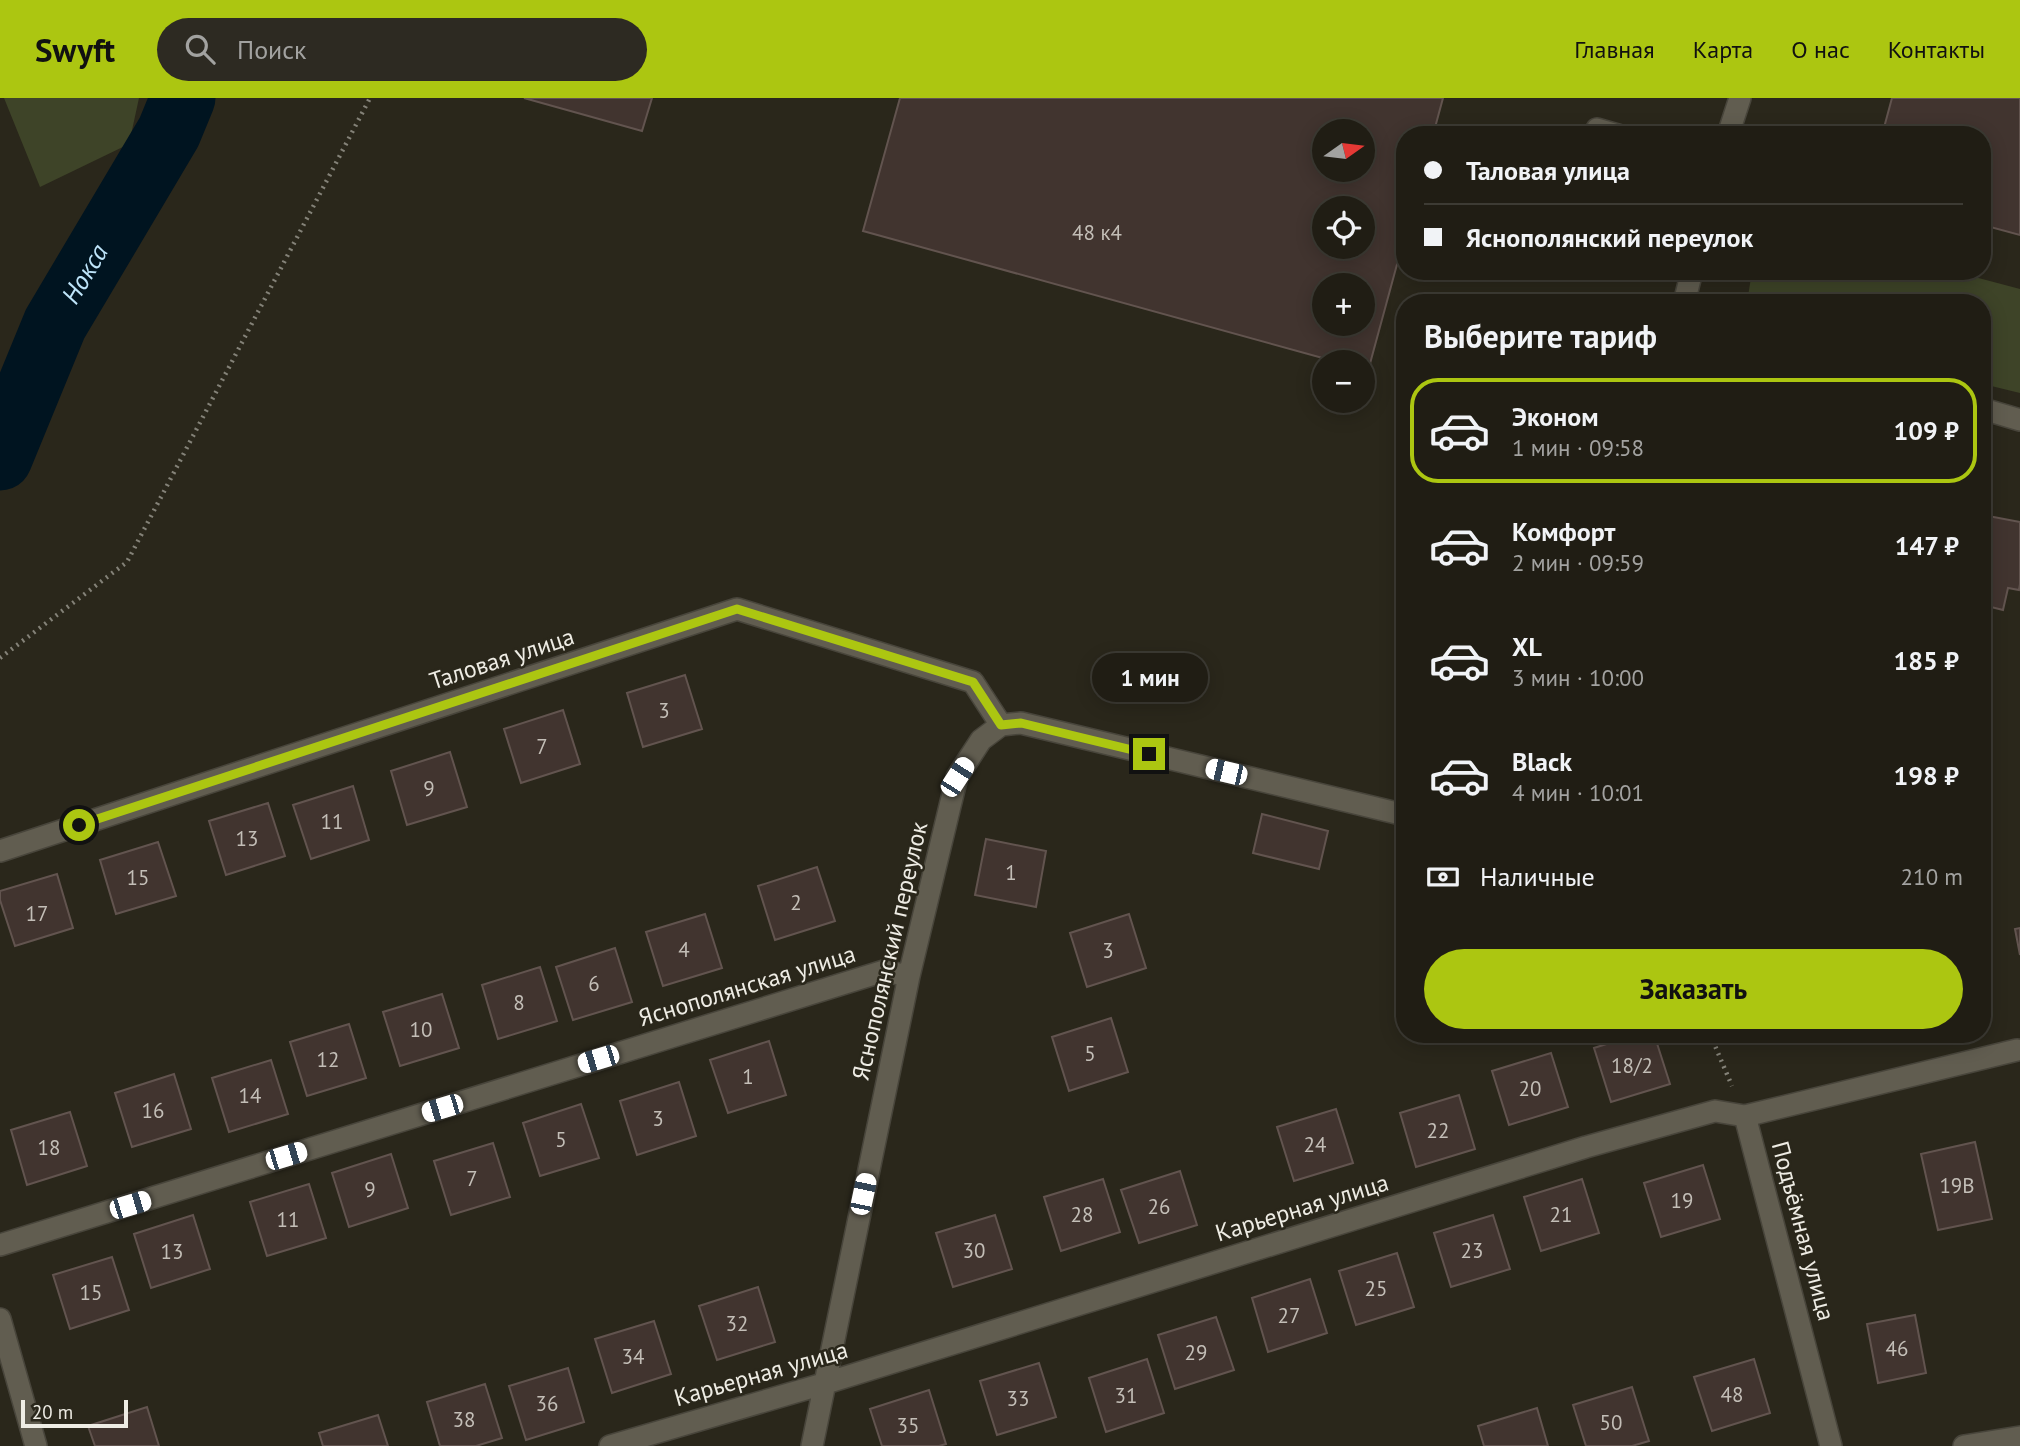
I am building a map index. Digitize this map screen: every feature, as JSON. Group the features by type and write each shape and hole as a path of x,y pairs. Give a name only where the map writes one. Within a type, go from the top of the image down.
{"street":[{"path":"1731,126 1740,98"},
{"path":"1991,411 2020,420"},
{"name":"Таловая улица","path":"0,851 737,609 973,682 1001,725"},
{"path":"1001,725 1021,723 1396,813"},
{"name":"Яснополянский переулок","path":"812,1446 909,976 957,777 981,740 1001,725"},
{"name":"Яснополянская улица","path":"0,1245 884,971 909,976"},
{"name":"Карьерная улица","path":"610,1446 823,1384 1586,1147 1715,1111 1745,1116 2017,1050"},
{"name":"Подъёмная улица","path":"1745,1116 1831,1446"},
{"path":"0,1319 36,1446"},
{"path":"1964,1446 2020,1437"}],"path":[{"path":"0,658 127,562 370,98"},
{"name":"Подъёмная улица","path":"1714,1043 1745,1116"}],"green space":[{"path":"4,98 139,98 129,144 40,187"},
{"path":"1751,280 1986,280 2020,289 2020,393 1991,386 1991,294 1748,294"}],"building":[{"path":"524,98 652,98 642,131"},
{"path":"900,98 1443,98 1435,126 1396,126 1396,268 1374,350 1312,350 1312,355 863,231"},
{"path":"1892,98 2020,98 2020,235 1991,227 1991,126 1884,126"},
{"path":"1991,517 2020,522 2019,590 2008,588 2003,610 1991,607"},
{"path":"685,675 702,729 643,747 627,693"},
{"path":"563,710 580,764 521,783 504,729"},
{"path":"450,752 467,807 407,825 391,771"},
{"path":"353,786 369,840 311,859 293,805"},
{"path":"268,803 285,856 226,875 209,821"},
{"path":"1262,814 1328,831 1319,869 1253,853"},
{"path":"986,839 1046,851 1036,907 975,895"},
{"path":"158,842 176,896 116,914 100,860"},
{"path":"817,867 835,921 775,940 758,886"},
{"path":"57,874 73,928 15,946 0,900 0,891"},
{"path":"705,914 722,968 663,986 646,932"},
{"path":"1129,914 1146,968 1087,987 1070,933"},
{"path":"2020,928 2020,955 2015,929"},
{"path":"615,948 632,1002 573,1020 556,967"},
{"path":"540,967 557,1021 498,1039 482,985"},
{"path":"442,994 459,1048 400,1066 383,1012"},
{"path":"1111,1018 1128,1072 1069,1091 1052,1037"},
{"path":"349,1024 366,1078 307,1096 290,1042"},
{"path":"769,1041 786,1095 728,1113 710,1060"},
{"path":"1610,1043 1657,1043 1670,1084 1611,1102 1594,1048"},
{"path":"1551,1053 1568,1107 1509,1125 1492,1071"},
{"path":"271,1060 288,1114 229,1132 212,1078"},
{"path":"174,1074 191,1129 132,1147 115,1093"},
{"path":"679,1082 696,1136 637,1155 620,1101"},
{"path":"1459,1095 1475,1149 1416,1167 1400,1113"},
{"path":"581,1104 599,1158 540,1176 523,1123"},
{"path":"1336,1109 1353,1163 1294,1181 1277,1127"},
{"path":"70,1112 87,1166 27,1185 11,1130"},
{"path":"1975,1142 1992,1219 1938,1230 1921,1154"},
{"path":"493,1143 510,1197 451,1215 434,1161"},
{"path":"391,1154 408,1208 349,1227 332,1173"},
{"path":"1703,1165 1720,1219 1661,1237 1644,1183"},
{"path":"1180,1171 1197,1225 1139,1243 1121,1190"},
{"path":"1103,1179 1120,1232 1061,1251 1044,1197"},
{"path":"1582,1179 1599,1233 1541,1251 1524,1197"},
{"path":"309,1184 326,1238 267,1256 250,1202"},
{"path":"193,1215 210,1269 151,1288 134,1234"},
{"path":"995,1215 1012,1269 953,1287 936,1233"},
{"path":"1493,1215 1510,1269 1451,1287 1434,1233"},
{"path":"1397,1253 1414,1307 1356,1325 1339,1271"},
{"path":"112,1257 129,1310 70,1329 53,1275"},
{"path":"1310,1279 1327,1333 1268,1352 1252,1298"},
{"path":"758,1287 775,1342 717,1360 699,1306"},
{"path":"1915,1315 1926,1373 1878,1383 1867,1324"},
{"path":"1216,1317 1234,1370 1175,1389 1158,1335"},
{"path":"654,1321 671,1374 612,1393 595,1339"},
{"path":"1147,1359 1164,1413 1106,1432 1089,1378"},
{"path":"1754,1359 1770,1413 1712,1431 1694,1377"},
{"path":"1039,1363 1056,1417 997,1435 980,1381"},
{"path":"568,1368 584,1422 526,1440 509,1386"},
{"path":"485,1384 502,1438 476,1446 440,1446 427,1402"},
{"path":"1632,1387 1649,1441 1632,1446 1586,1446 1573,1405"},
{"path":"929,1390 946,1444 882,1446 870,1409"},
{"path":"147,1407 159,1446 95,1446 88,1426"},
{"path":"1537,1408 1548,1446 1484,1446 1478,1426"},
{"path":"378,1415 388,1446 323,1446 319,1433"}],"waterway":[{"name":"Нокса","path":"0,458 55,324 169,132 183,98"}],"route":[{"path":"79,825 737,609 973,682 1001,725 1021,723 1149,754"}]}
